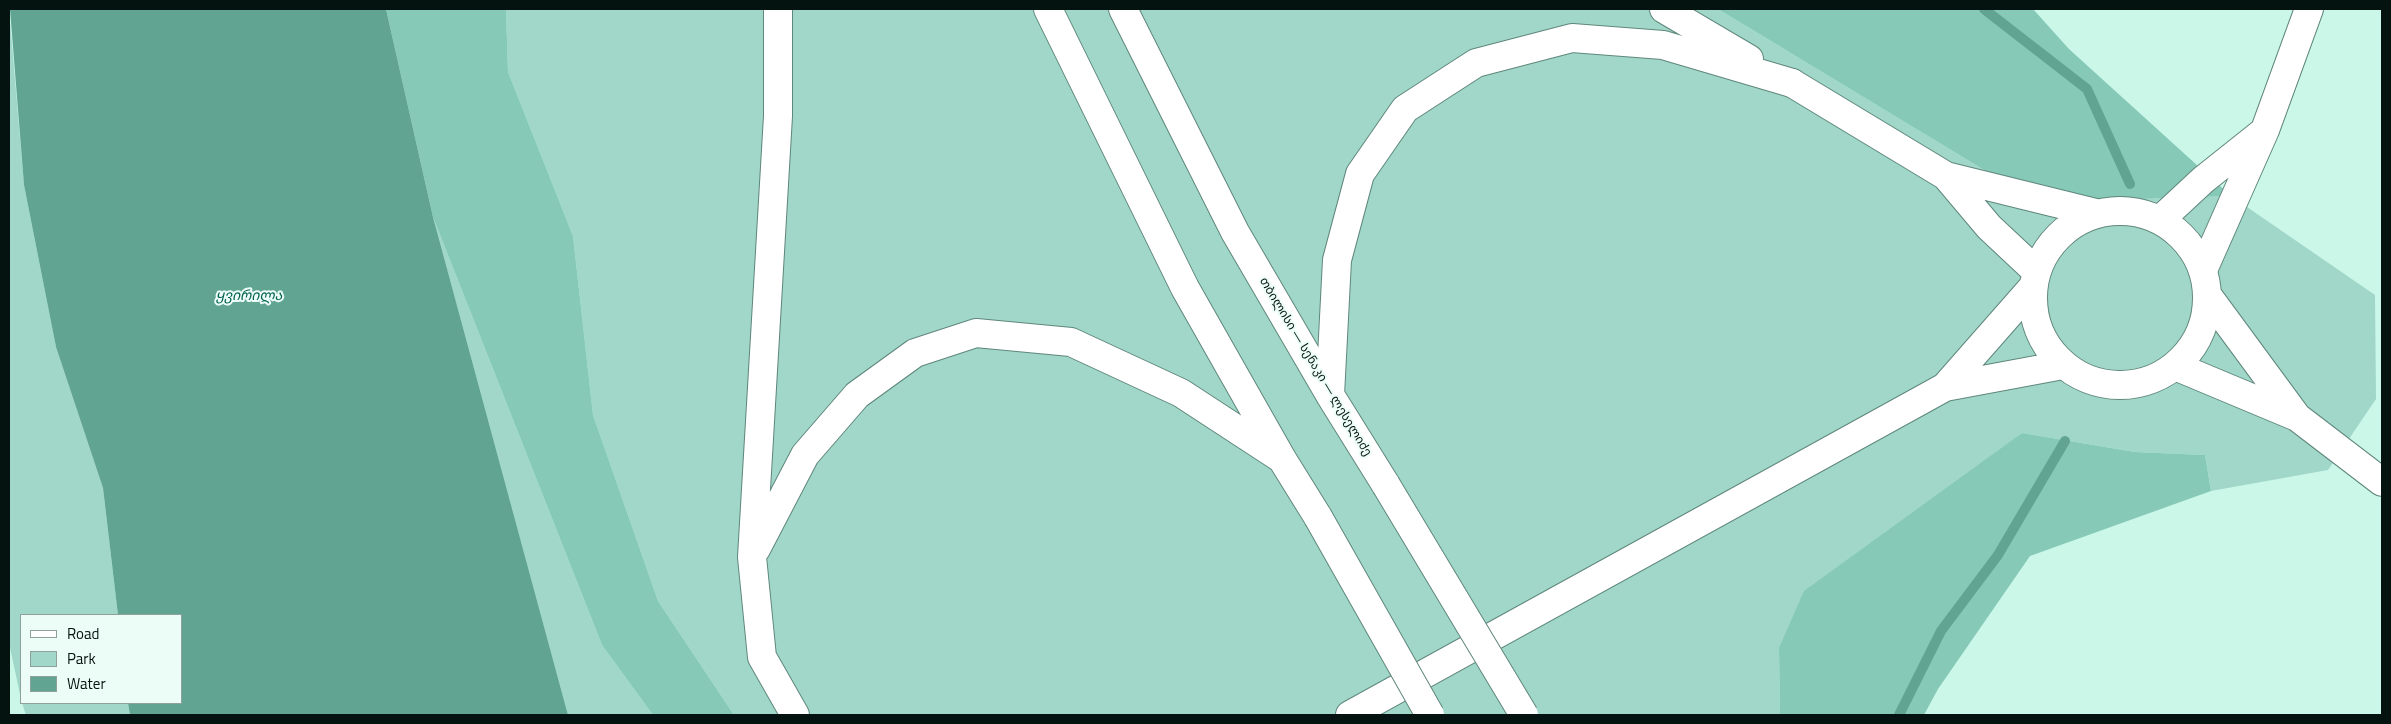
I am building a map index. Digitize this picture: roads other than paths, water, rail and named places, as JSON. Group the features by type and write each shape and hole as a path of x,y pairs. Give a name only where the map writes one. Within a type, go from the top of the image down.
{"main road":[{"path":"778,9 778,116 752,557 762,657 795,715"},
{"path":"1048,9 1185,288 1430,715"},
{"name":"თბილისი — სენაკი — ლესელიძე","path":"1123,9 1235,232 1330,395 1524,715"},
{"path":"1664,9 1696,30 1792,83 1946,176 2096,213 2129,210 2160,220 2187,240 2205,283 2297,417"},
{"path":"1946,176 2034,279 2032,309 2038,330 2048,349 2063,365 2080,376 2099,383 2119,385 2139,383 2158,377 2175,366 2200,334 2205,283 2265,130 2309,9"},
{"path":"1330,395 1337,260 1360,174 1405,109 1476,63 1572,38 1663,45 1792,83"},
{"path":"2160,220 2203,180 2265,130"},
{"path":"1945,387 2034,279 2059,234 2096,213"},
{"path":"752,557 805,456 857,395 915,353 976,333 1072,342 1181,393 1282,459"},
{"path":"1350,715 1945,387 2063,365"},
{"path":"2175,366 2297,417 2382,482"}],"water":[{"name":"ყვირილა","path":"10,9 386,9 433,217 568,715 130,715 128,704 182,704 182,614 118,614 103,488 56,347 24,185"}],"waterway":[{"path":"1984,9 2087,89 2130,184"},
{"path":"1899,715 1941,631 1998,555 2065,441"}]}
